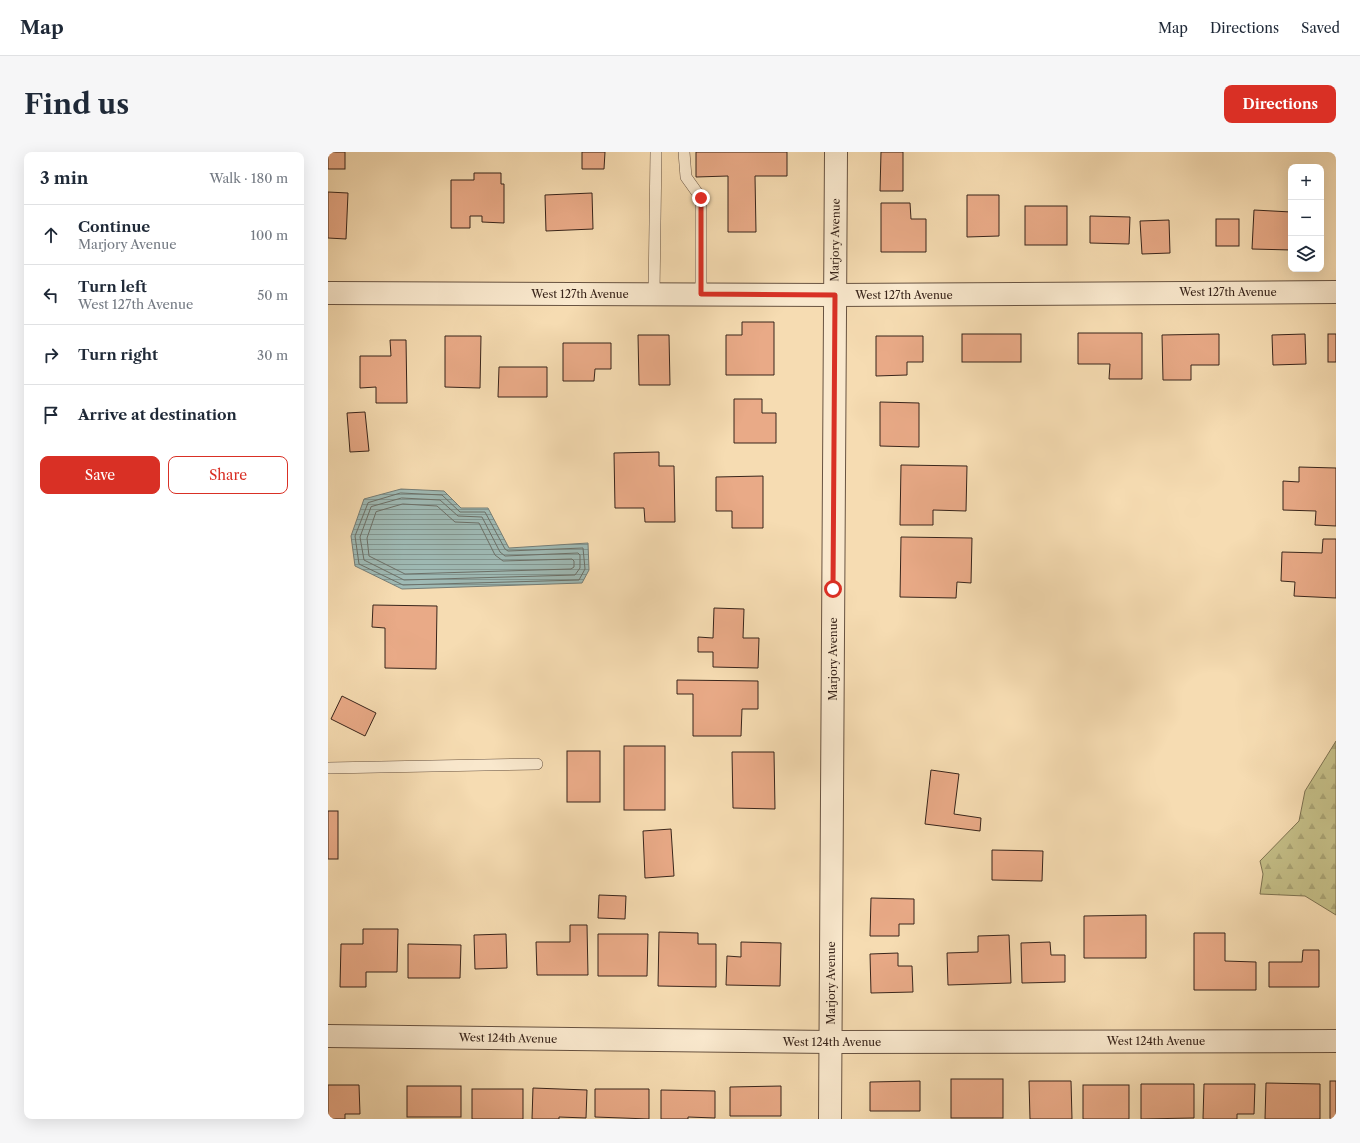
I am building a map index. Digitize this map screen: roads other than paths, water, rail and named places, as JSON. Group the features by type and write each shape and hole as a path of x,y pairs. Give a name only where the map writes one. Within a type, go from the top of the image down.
{"street":[{"name":"Marjory Avenue","path":"830,1119 836,152"},
{"name":"West 127th Avenue","path":"328,293 835,295 1336,292"},
{"name":"West 124th Avenue","path":"328,1036 831,1042 1336,1041"}],"lane":[{"path":"654,294 656,152"},
{"path":"684,152 686,177 701,198 701,294"},
{"path":"328,768 537,764"}],"water":[{"path":"401,489 444,491 461,508 488,508 509,548 588,543 589,570 582,583 402,589 355,566 351,536 364,499"}]}
